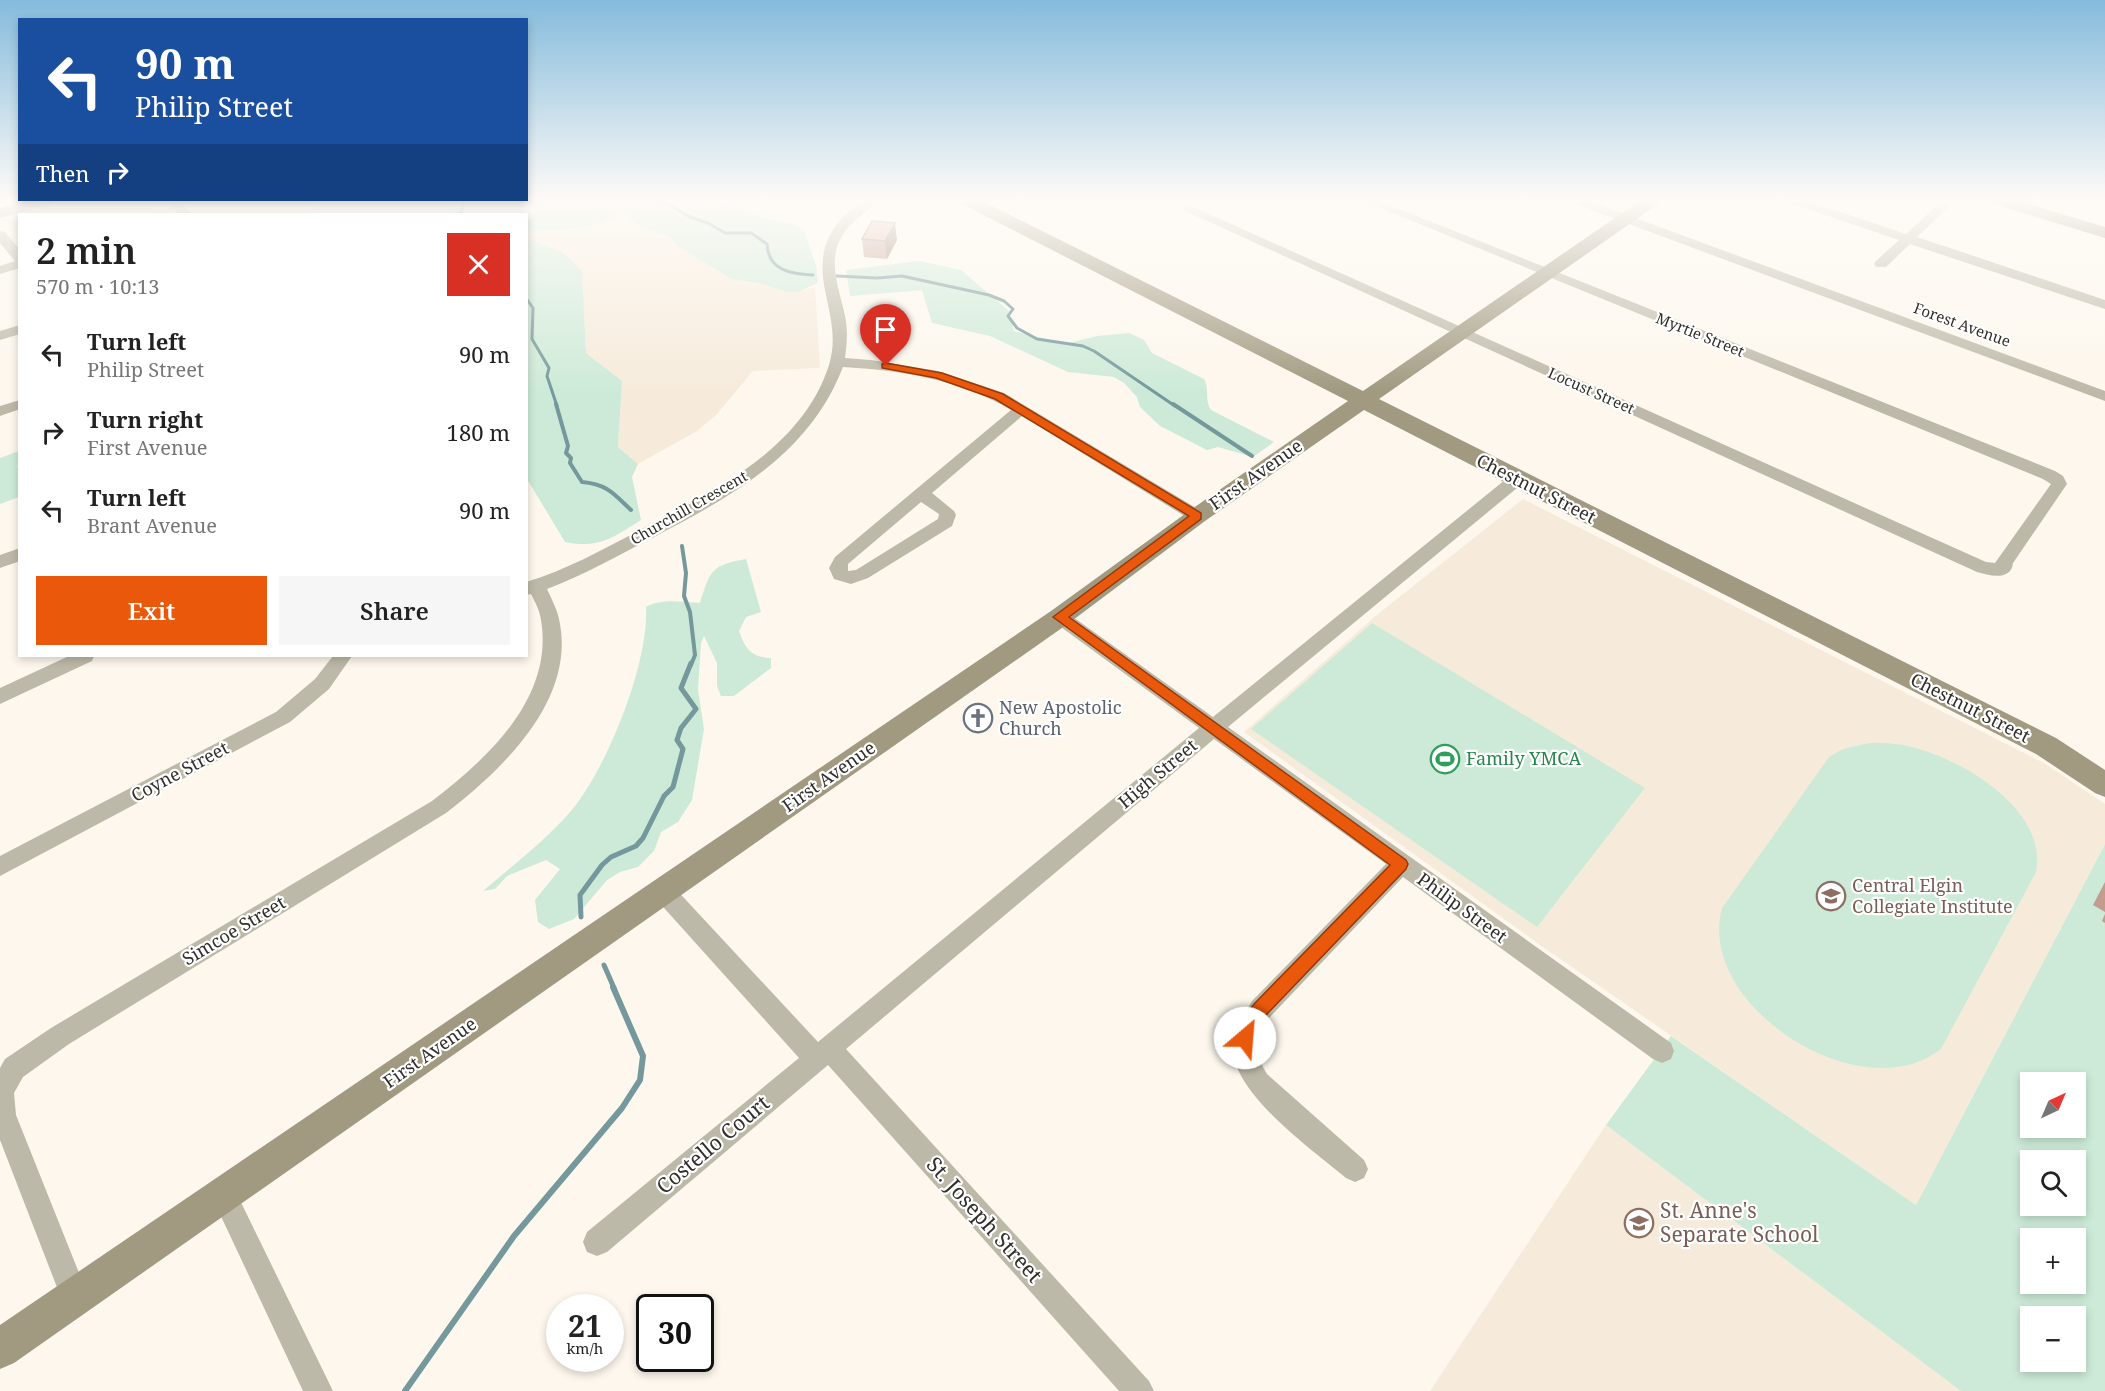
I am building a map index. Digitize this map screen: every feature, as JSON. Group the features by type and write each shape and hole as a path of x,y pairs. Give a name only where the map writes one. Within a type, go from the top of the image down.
{"main road":[{"name":"Chestnut Street","path":"1093,263 2046,746 2105,785"},
{"name":"First Avenue","path":"0,1349 1060,617 1197,516 1561,263"}],"street":[{"name":"Churchill Crescent","path":"532,588 585,566 708,501 746,476 776,452 810,416 829,386 838,362 840,330 827,272 827,263"},
{"name":"Locust Street","path":"1307,263 1971,562 1995,570"},
{"name":"Myrtie Street","path":"1521,263 2058,480 2059,484 2004,562 2004,567 1995,570"},
{"name":"Forest Avenue","path":"1747,263 2105,396"},
{"path":"1981,263 2105,305"},
{"path":"0,270 18,265"},
{"path":"0,336 18,330"},
{"path":"838,362 891,367 938,375 990,393 1022,408 1197,516"},
{"path":"0,411 18,405"},
{"path":"920,493 946,511 948,515 946,522 862,574 851,578 840,575 838,568 841,561 920,493 1022,408"},
{"name":"High Street","path":"823,1054 1517,479"},
{"path":"0,562 18,555"},
{"name":"Simcoe Street","path":"75,1298 3,1115 1,1091 14,1068 70,1030 439,807 476,778 516,735 546,684 552,653 551,626 548,609 532,588"},
{"name":"Philip Street","path":"1060,617 1662,1051"},
{"path":"0,698 83,657"},
{"name":"Coyne Street","path":"0,867 282,717 322,684 341,657"},
{"path":"1355,1169 1262,1090 1245,1059 1245,1038 1253,1019 1261,1009 1401,864"},
{"name":"St. Joseph Street","path":"664,892 823,1054 1139,1391"},
{"name":"Costello Court","path":"597,1242 823,1054"},
{"path":"224,1195 318,1391"}],"shaded area":[{"path":"567,263 709,263 744,282 767,285 787,292 798,292 815,287 820,368 753,371 716,415 697,431 638,464 618,447 622,381 586,353 584,313"},
{"name":"Central Elgin Collegiate Institute","path":"1523,499 2044,763 2105,804 2105,844 1916,1205 1543,947 1244,732 1378,614"},
{"name":"St. Anne's Separate School","path":"1606,1125 1961,1391 1430,1391"}],"green space":[{"path":"528,263 573,263 582,272 586,353 622,381 618,447 638,464 632,477 641,520 597,543 565,542 528,481"},
{"path":"706,263 815,263 818,283 798,292 787,292 767,285 732,279"},
{"path":"903,263 928,263 961,270 1009,311 1014,331 1065,344 1097,336 1129,333 1144,340 1152,353 1204,379 1211,410 1274,442 1253,457 1218,447 1207,450 1160,426 1140,407 1137,397 1124,383 1114,377 1068,372 990,336 932,323 922,290 850,296 846,270"},
{"path":"18,451 18,497 0,504 0,458"},
{"path":"746,559 761,612 746,617 739,631 750,651 759,656 771,658 771,668 734,696 721,696 717,686 717,663 704,636 701,643 698,690 704,729 692,800 678,822 661,832 654,851 638,867 620,872 607,880 574,919 549,929 538,922 535,900 560,869 546,860 507,876 495,889 483,891 550,833 585,792 611,743 633,685 641,657 646,607 658,602 700,603 706,583 714,571 725,564"},
{"name":"Family YMCA","path":"1372,623 1645,788 1537,927 1251,729"},
{"path":"1869,743 1894,744 1919,749 1939,756 1981,778 2017,810 2030,829 2036,850 2036,872 1941,1049 1908,1065 1870,1067 1830,1058 1792,1039 1759,1012 1734,980 1720,945 1722,908 1829,757 1843,749"},
{"path":"2105,844 2105,1391 1961,1391 1606,1125 1671,1036 1916,1205"}],"waterway":[{"path":"774,263 789,272 813,275"},
{"path":"837,276 877,278 902,276 989,295 1004,301 1013,309 1008,316 1017,328 1037,339 1083,346 1094,351 1175,406"},
{"path":"528,301 533,308 532,339 549,368 547,376 557,406"},
{"path":"556,404 568,446 566,453 571,458 570,463 582,482 604,488 631,510"},
{"path":"1173,404 1252,456"},
{"path":"682,546 686,573 684,596 690,612 695,655 691,665"},
{"path":"581,917 580,895 602,865 611,857 636,846 643,838 664,796 673,787 683,749 677,740 681,728 696,709 681,688 691,663"},
{"path":"604,965 614,988"},
{"path":"405,1391 514,1236 622,1108 640,1080 643,1056 613,987"}],"place":[{"name":"New Apostolic Church","path":"978,718"},
{"name":"Family YMCA","path":"1445,759"},
{"name":"Central Elgin Collegiate Institute","path":"1831,896"},
{"name":"St. Anne's Separate School","path":"1639,1223"}],"route":[{"path":"886,366 938,375 999,396 1197,516 1060,617 1401,864 1261,1009 1248,1028 1245,1038"}]}
